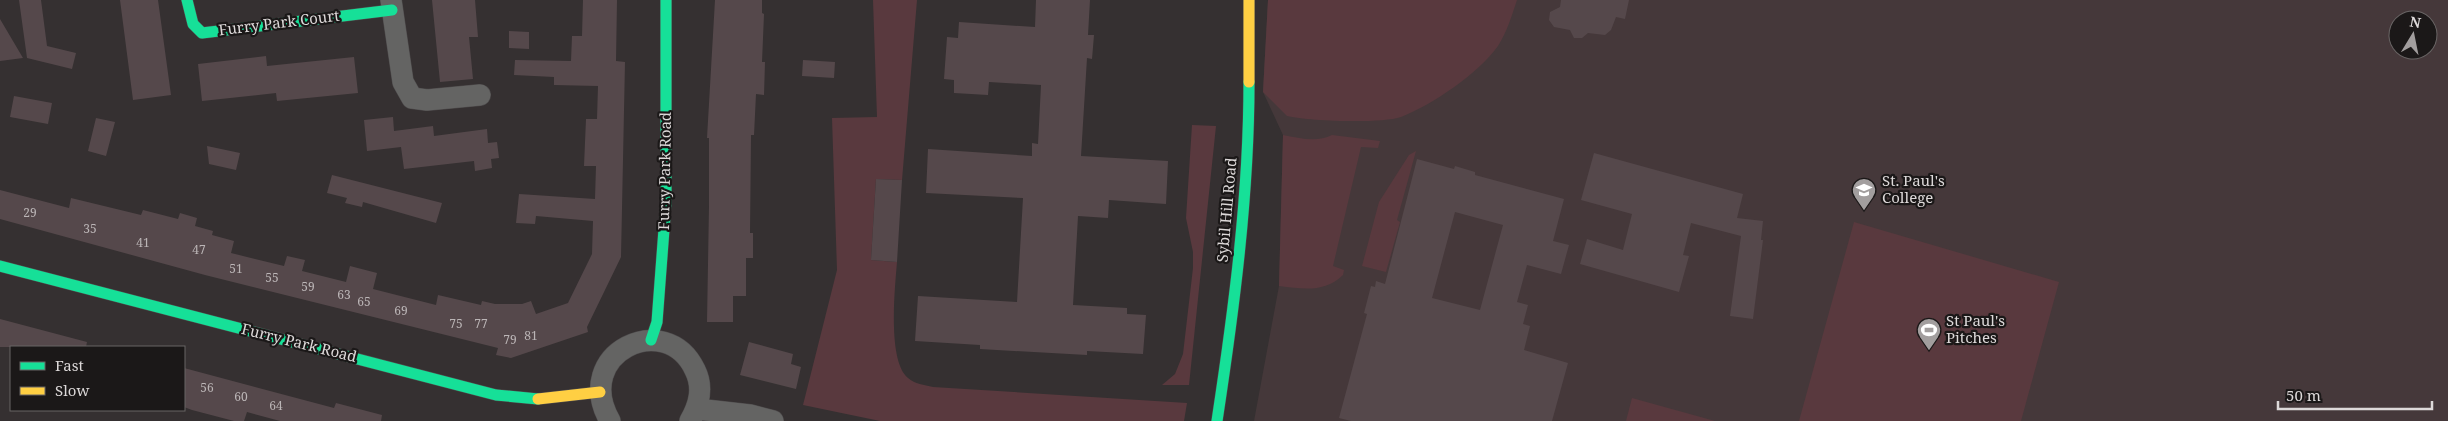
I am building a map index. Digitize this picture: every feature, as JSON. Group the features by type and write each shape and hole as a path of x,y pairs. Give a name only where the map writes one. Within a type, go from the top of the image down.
{"street":[{"name":"Furry Park Court","path":"187,0 193,24 202,33 391,5 403,82 412,98 427,100 480,95"},
{"name":"Furry Park Road","path":"651,340 657,322 664,251 666,0"},
{"name":"Sybil Hill Road","path":"1217,421 1232,322 1246,169 1249,117 1248,0"},
{"name":"Furry Park Road","path":"0,266 496,395 539,399 600,392"},
{"path":"610,421 603,407 600,392 605,369 620,350 634,343 651,340 666,343 681,350 692,363 698,377 700,393 693,415 750,415 773,421"}],"shaded area":[{"path":"873,0 917,0 902,180 876,179 871,260 897,262 894,323 897,356 901,369 914,382 933,387 1187,403 1184,421 880,421 803,405 837,270 832,118 877,117"},
{"name":"St. Paul's College","path":"1268,0 2448,0 2448,421 1254,421 1279,286 1283,135 1263,92"},
{"path":"1268,0 1517,0 1507,29 1498,46 1467,77 1427,105 1401,117 1361,121 1287,116 1263,92"},
{"path":"1192,125 1216,126 1189,385 1162,385 1175,374 1183,354 1193,268 1193,252 1186,218"},
{"path":"1283,135 1320,139 1332,135 1380,141 1378,148 1361,147 1333,266 1344,270 1343,275 1336,281 1321,287 1305,289 1279,286"},
{"path":"1416,151 1397,220 1400,222 1386,272 1362,266 1379,202 1409,155"},
{"name":"St Paul's Pitches","path":"1854,222 2059,282 2021,421 1799,421"},
{"path":"1632,398 1715,421 1626,421"}],"building":[{"path":"19,0 41,0 47,46 76,53 72,69 27,58"},
{"path":"120,0 158,0 171,95 133,100"},
{"path":"432,0 475,0 478,37 469,37 473,79 440,82"},
{"path":"583,0 617,0 616,61 625,62 621,257 587,327 588,332 511,358 496,355 498,348 205,275 0,219 0,190 69,208 71,198 141,215 143,210 178,219 180,213 197,218 195,226 213,231 212,235 234,241 231,253 284,266 287,256 305,260 302,271 346,282 350,266 377,273 373,289 436,305 438,295 481,305 482,301 495,304 522,304 531,301 536,314 568,303 592,254 593,221 536,216 535,224 516,223 519,194 595,199 596,166 584,166 586,119 597,119 598,86 554,85 554,77 514,75 515,60 571,61 572,36 582,36"},
{"path":"715,0 762,0 762,13 764,14 762,62 765,62 764,95 756,94 754,135 751,135 750,233 753,233 753,258 746,258 746,296 733,296 733,322 707,322 709,138 707,138"},
{"path":"1036,0 1090,0 1088,35 1094,35 1092,59 1087,58 1081,156 1168,161 1166,204 1109,200 1108,218 1078,216 1073,305 1127,308 1127,314 1146,315 1143,354 1087,351 1087,355 980,349 980,345 915,341 918,296 1017,302 1023,198 926,193 928,149 1032,156 1032,143 1038,144 1041,85 989,82 988,95 954,93 954,80 944,79 947,37 958,38 959,22 1035,27"},
{"path":"1561,0 1629,0 1625,19 1616,17 1611,30 1605,35 1588,33 1582,38 1574,38 1570,30 1554,27 1549,20 1550,12 1560,7"},
{"path":"0,19 23,58 0,61"},
{"path":"509,31 529,32 529,49 509,48"},
{"path":"266,56 267,66 354,57 358,93 277,101 276,93 202,101 198,64"},
{"path":"803,60 835,62 834,78 802,76"},
{"path":"14,96 52,103 48,124 10,117"},
{"path":"393,117 394,131 433,126 434,136 487,129 488,143 497,142 499,158 491,159 492,168 475,171 474,161 404,169 401,147 367,151 364,120"},
{"path":"96,118 115,122 106,156 88,151"},
{"path":"207,146 240,153 236,170 209,164"},
{"path":"1594,153 1743,194 1737,218 1763,221 1761,240 1763,240 1753,319 1730,316 1741,236 1691,223 1683,255 1689,256 1679,292 1580,264 1587,239 1623,250 1632,214 1581,200"},
{"path":"1417,159 1454,169 1455,166 1475,172 1475,175 1564,199 1553,241 1569,245 1561,274 1527,265 1517,302 1528,305 1523,324 1530,326 1524,350 1568,363 1552,421 1351,421 1339,418 1367,314 1364,313 1371,286 1375,287 1376,281 1385,284","holes":["1455,212 1503,225 1480,310 1432,298"]},
{"path":"332,175 442,203 436,223 363,202 362,207 345,203 347,198 327,193"},
{"path":"876,179 902,180 897,262 871,260"},
{"path":"0,319 87,342 86,346 0,347"},
{"path":"749,342 793,354 791,364 801,367 796,389 740,375"},
{"path":"185,368 334,408 336,403 382,415 381,421 280,421 247,412 244,421 234,421 185,407"}],"traffic: fast":[{"path":"187,0 193,24 202,33 392,10"},
{"path":"651,340 657,322 666,203 666,0"},
{"path":"1217,421 1239,252 1246,167 1249,82"},
{"path":"0,266 496,395 538,399"}],"traffic: slow":[{"path":"1249,0 1249,82"},
{"path":"538,399 600,392"}],"place":[{"name":"St. Paul's College","path":"1864,211"},
{"name":"St Paul's Pitches","path":"1929,351"}]}
